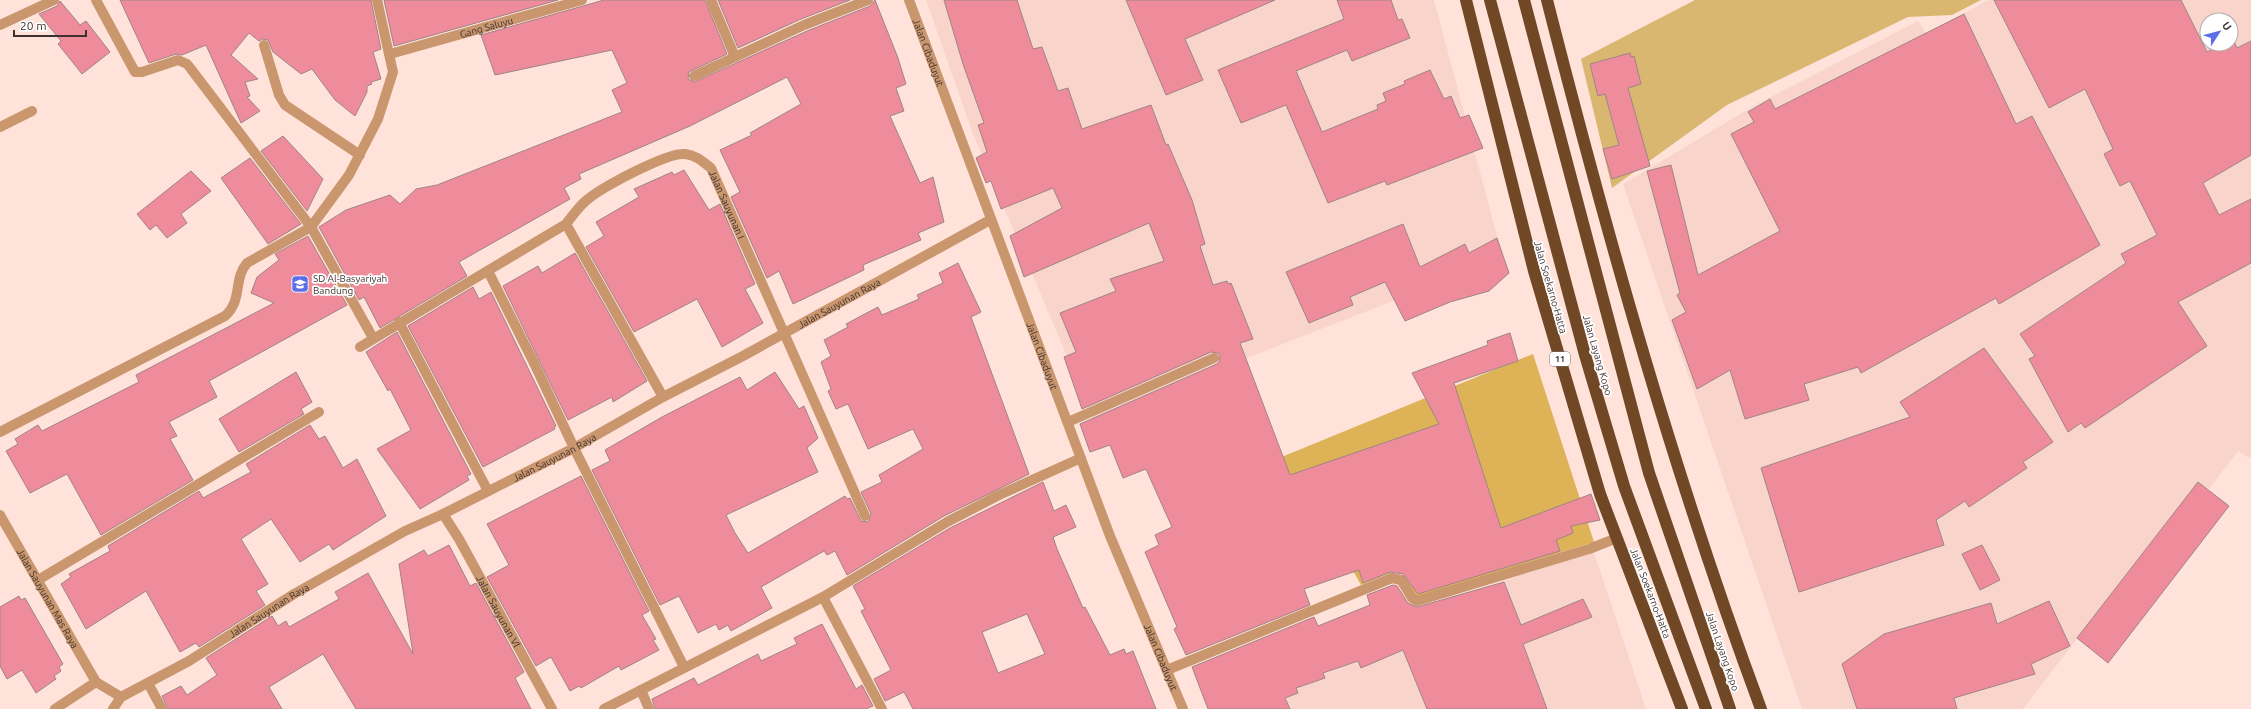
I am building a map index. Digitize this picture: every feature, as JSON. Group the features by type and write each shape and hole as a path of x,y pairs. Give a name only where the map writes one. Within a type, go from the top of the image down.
{"highway":[{"name":"Jalan Soekarno-Hatta","path":"1466,0 1534,271 1600,494 1682,709"},
{"name":"Jalan Layang Kopo","path":"1490,0 1585,354 1624,486 1706,709"},
{"name":"Jalan Layang Kopo","path":"1524,0 1649,473 1730,709"},
{"path":"1547,0 1625,290 1685,488 1739,651 1761,709"}],"street":[{"path":"0,25 54,0"},
{"path":"96,0 135,72 142,72 178,60 187,64 311,227 373,338"},
{"path":"0,432 225,316 235,303 243,268 247,263 311,227 337,194 360,155 378,120 392,78 390,50 377,0"},
{"name":"Gang Saluyu","path":"390,50 582,0"},
{"path":"711,0 735,57"},
{"path":"694,76 804,25 868,0"},
{"name":"Jalan Cibaduyut","path":"908,0 1110,536 1183,709"},
{"path":"264,45 279,95 285,105 360,155"},
{"path":"0,127 32,111"},
{"name":"Jalan Sauyunan I","path":"566,224 579,207 604,188 655,162 684,154 696,157 712,168 782,333 865,516"},
{"name":"Jalan Sauyunan Raya","path":"121,697 189,661 326,576 405,531 443,514 574,448 663,396 743,356 782,333 990,220"},
{"path":"360,347 399,322 566,224 663,396"},
{"path":"488,271 574,448 684,667"},
{"path":"399,322 488,491"},
{"path":"1068,422 1214,358"},
{"path":"38,580 319,412"},
{"path":"604,709 684,667 824,598 954,519 999,494 1081,458"},
{"name":"Jalan Sauyunan Vl","path":"443,514 459,539 552,709"},
{"name":"Jalan Sauyunan Mas Raya","path":"0,515 96,682"},
{"path":"1167,670 1392,578 1401,580 1412,598 1417,601 1589,549 1617,538"},
{"path":"824,598 882,709"},
{"path":"55,709 96,682 121,697 113,709"},
{"path":"148,683 162,709"},
{"path":"641,690 649,709"}],"shaded area":[{"path":"926,0 1434,0 1503,258 1093,418 973,134"},
{"path":"1695,0 1981,0 1952,15 1908,17 1727,105 1612,188 1581,59"},
{"path":"1989,0 2251,0 2251,459 2238,451 2209,489 2198,482 2023,709 1802,709 1623,184 1757,104 1918,21 1926,33"},
{"path":"1533,354 1594,542 1416,597 1400,569 1361,585 1352,569 1314,586 1299,550 1257,467"},
{"path":"1593,549 1646,709 1247,709 1245,706 1419,636 1411,615"}],"building":[{"path":"120,0 371,0 381,49 373,52 381,79 371,82 372,84 367,86 367,92 355,116 335,100 312,69 301,74 273,52 268,40 263,39 259,41 249,33 231,55 258,79 245,82 250,96 247,97 260,111 241,123 206,45 182,55 176,54 149,63"},
{"path":"384,0 558,0 394,46"},
{"path":"604,0 705,0 727,54 689,72 688,79 694,82 807,31 870,6 875,0 898,58 906,84 896,88 904,111 890,116 920,183 933,177 944,222 918,233 921,240 863,265 864,270 793,304 779,271 767,278 731,197 740,192 720,150 752,135 750,133 801,104 787,77 690,126 579,174 581,179 564,188 570,199 459,262 467,276 380,328 364,297 359,300 319,227 346,210 390,195 400,204 416,189 437,185 622,112 612,90 627,83 612,50 495,75 481,35"},
{"path":"718,0 850,0 801,19 738,48"},
{"path":"944,0 1017,0 1033,49 1042,47 1058,91 1068,88 1082,129 1151,105 1166,145 1168,144 1192,200 1205,244 1200,246 1213,285 1227,281 1228,284 1231,283 1253,339 1240,343 1290,475 1439,424 1412,373 1488,345 1487,341 1510,333 1518,361 1454,383 1501,528 1591,494 1600,520 1571,526 1573,533 1556,540 1560,551 1418,594 1403,574 1390,572 1363,583 1359,570 1304,589 1310,605 1186,655 1174,629 1177,627 1145,552 1159,545 1155,535 1172,527 1146,469 1123,478 1110,445 1090,452 1080,424 1217,364 1220,356 1218,353 1211,352 1082,409 1064,357 1076,352 1060,313 1116,291 1110,279 1164,261 1149,223 1024,277 1010,236 1062,208 1053,188 1001,209 991,181 986,183 976,158 987,152 978,125 984,123 963,64"},
{"path":"1126,0 1275,0 1185,39 1203,80 1166,95"},
{"path":"1337,0 1391,0 1398,20 1402,19 1410,38 1352,61 1347,50 1296,71 1322,132 1378,109 1377,105 1386,101 1383,93 1405,84 1404,81 1430,70 1444,99 1451,96 1460,118 1469,115 1483,148 1387,185 1385,181 1328,203 1286,105 1241,123 1218,70 1344,19"},
{"path":"1994,0 2181,0 2199,36 2199,52 2239,52 2239,47 2251,41 2251,155 2203,183 2219,215 2251,199 2251,263 2178,302 2207,346 2085,428 2081,423 2068,432 2029,359 2035,356 2020,334 2126,263 2121,254 2157,235 2130,181 2120,186 2104,154 2113,149 2085,89 2049,108"},
{"path":"60,1 80,25 86,21 110,52 82,74 58,44 61,41 39,14 57,6"},
{"path":"1964,14 2016,124 2032,116 2100,245 1999,304 1996,298 1861,373 1858,367 1804,384 1809,400 1745,419 1730,370 1697,389 1672,320 1686,312 1677,295 1680,293 1647,171 1671,165 1698,275 1780,231 1731,134 1754,122 1748,112 1770,99 1775,109"},
{"path":"1630,53 1631,57 1634,56 1641,84 1628,88 1650,166 1612,179 1603,149 1619,145 1605,94 1598,96 1590,64"},
{"path":"283,136 323,179 307,211 261,151"},
{"path":"250,158 301,224 268,244 221,178"},
{"path":"684,170 709,210 720,204 755,284 745,289 763,323 722,347 697,299 634,332 586,247 604,236 596,222 639,197 634,189 672,172 674,175"},
{"path":"191,171 211,191 181,214 187,223 167,238 156,225 150,230 137,214"},
{"path":"1403,224 1420,267 1465,244 1469,253 1497,238 1509,273 1489,291 1450,302 1405,321 1385,282 1350,297 1353,305 1309,323 1286,272"},
{"path":"308,236 347,305 209,381 217,397 169,422 177,436 170,439 193,480 101,535 67,474 30,493 6,451 18,444 15,439 38,425 42,431 139,382 136,375 274,303 251,293 257,277 279,260 275,254"},
{"path":"575,253 647,381 613,402 612,397 568,420 503,286 538,266 542,273"},
{"path":"958,263 981,312 971,317 1029,474 944,516 847,575 835,551 827,555 824,551 761,587 772,608 731,631 728,625 719,630 716,624 698,633 679,596 660,605 592,470 610,461 605,450 662,417 740,377 747,390 775,372 799,409 804,406 818,438 807,448 818,472 726,515 735,533 748,553 845,496 847,499 850,498 861,521 868,522 871,514 861,492 882,482 879,475 923,449 913,429 868,449 848,404 836,409 828,391 831,389 821,362 831,356 824,340 848,327 846,324 878,307 882,315 919,299 917,295 943,283 939,273"},
{"path":"473,287 479,299 491,292 556,426 554,427 555,429 483,467 408,326"},
{"path":"397,332 471,474 467,476 469,480 420,509 377,449 411,430 390,389 388,391 366,352"},
{"path":"1984,348 2053,442 2023,462 2027,468 1969,507 1965,501 1936,520 1944,545 1799,592 1761,468 1910,417 1900,402"},
{"path":"296,372 312,402 301,409 304,414 239,452 219,419"},
{"path":"310,425 319,439 325,436 343,468 357,459 386,516 333,550 329,544 300,562 271,519 241,539 268,584 256,591 265,605 199,647 196,643 180,652 146,591 86,629 61,584 71,577 69,574 110,551 108,546 199,491 203,498 251,472 246,464"},
{"path":"581,476 649,611 642,615 656,639 653,640 659,650 621,670 619,666 581,688 579,686 570,691 551,657 536,666 487,577 509,565 487,524"},
{"path":"1043,482 1054,511 1066,505 1076,527 1053,537 1083,608 1085,607 1110,655 1124,649 1126,654 1133,651 1156,709 913,709 904,692 885,701 874,679 891,670 861,611 865,609 853,586 950,528","holes":["1027,614 1045,654 998,673 982,632"]},
{"path":"2198,482 2229,506 2108,663 2077,638"},
{"path":"449,545 470,586 476,583 524,672 515,678 531,709 356,709 323,654 269,687 282,709 168,709 162,696 181,686 187,695 217,675 206,658 272,616 278,626 286,621 289,627 339,599 335,592 368,573 413,654 399,564 424,550 428,556"},
{"path":"1982,545 2000,580 1980,590 1962,554"},
{"path":"1504,582 1521,625 1583,599 1592,617 1523,644 1547,709 1427,709 1403,650 1361,668 1358,661 1323,673 1325,678 1296,688 1298,693 1285,698 1290,709 1208,709 1192,667 1314,617 1318,626 1370,605 1367,595 1393,585 1397,586 1408,603 1417,607"},
{"path":"19,596 21,600 25,598 63,664 59,667 61,671 54,676 56,679 36,693 22,670 7,679 0,666 0,607"},
{"path":"2049,601 2070,646 2031,664 2035,674 1954,698 1957,709 1857,709 1842,664 1884,634 1991,603 1997,624"},
{"path":"822,624 856,689 862,685 873,706 866,709 655,709 652,699 694,678 698,685 758,654 761,661 797,644 794,638"}],"place":[{"name":"SD Al-Basyariyah Bandung","path":"300,284"}]}
